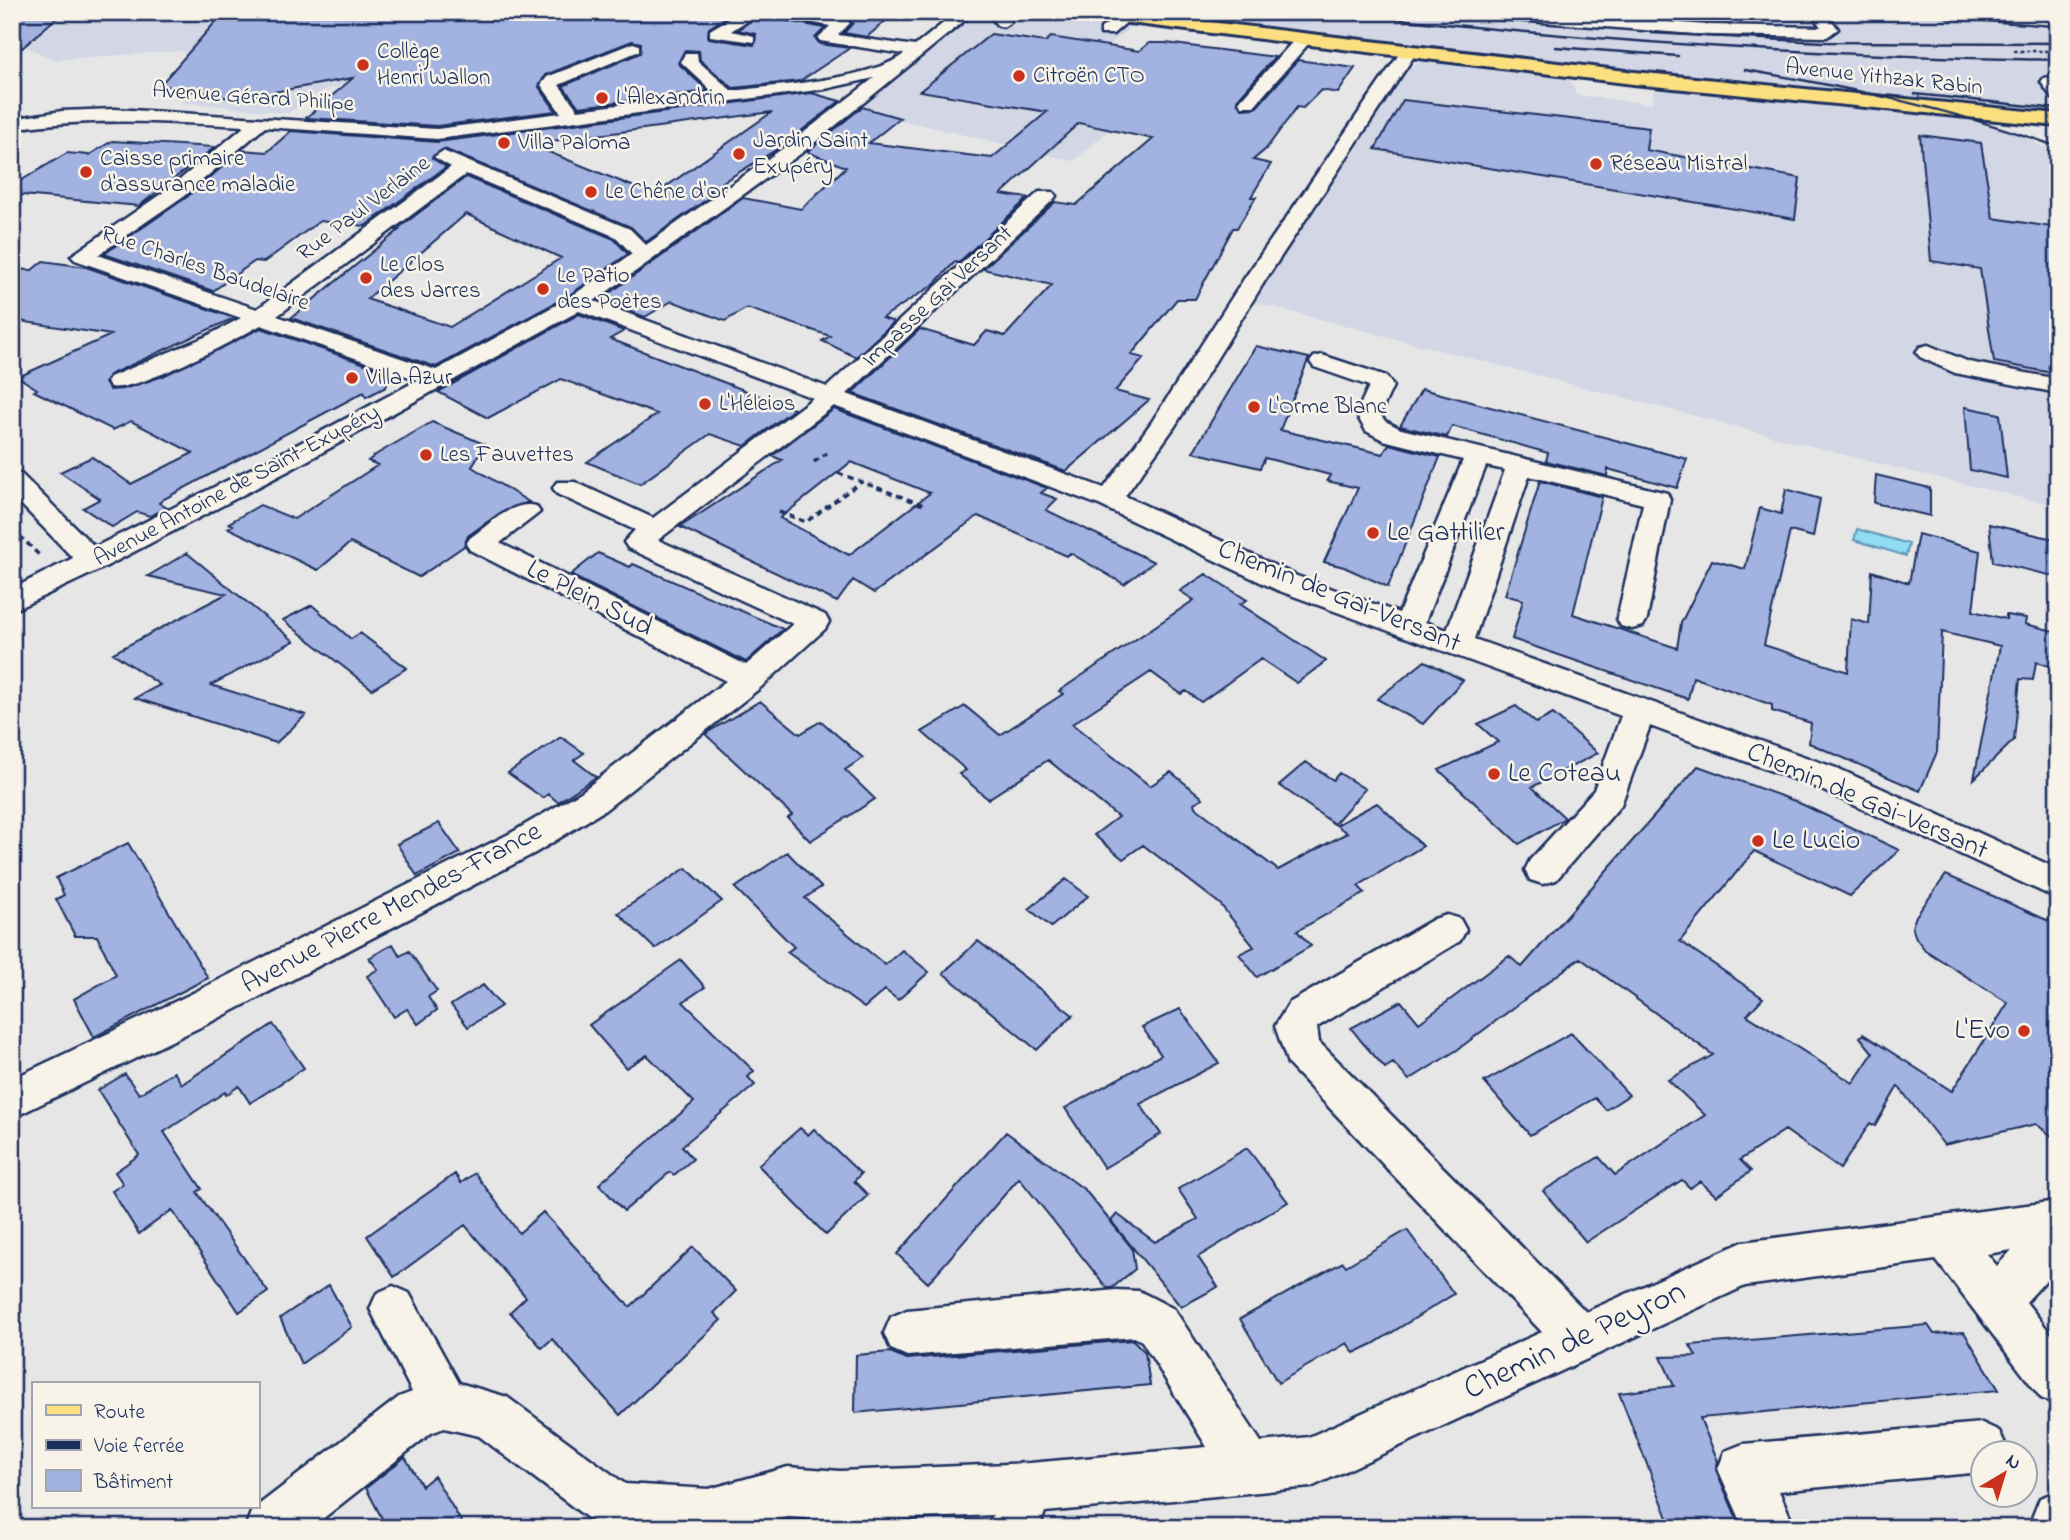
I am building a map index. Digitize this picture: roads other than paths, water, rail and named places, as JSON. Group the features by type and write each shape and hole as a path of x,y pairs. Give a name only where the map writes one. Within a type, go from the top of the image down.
{"main road":[{"path":"927,12 967,12"},
{"path":"1079,12 1524,65 1636,82 1630,90 1613,98 1599,87 1595,77"},
{"name":"Avenue Yithzak Rabin","path":"1636,82 1705,84 2058,120"}],"street":[{"path":"748,38 716,33 752,12"},
{"path":"782,12 842,23 826,38 909,53"},
{"name":"Avenue Antoine de Saint-Exupéry","path":"909,53 927,21 927,12"},
{"name":"Avenue Antoine de Saint-Exupéry","path":"12,601 93,562 578,303 796,148 909,53 952,35 967,12"},
{"path":"1476,12 1707,30 1814,34 1830,29 1818,12"},
{"path":"1948,12 2058,20"},
{"path":"1107,31 1122,18"},
{"path":"1248,102 1303,40"},
{"path":"633,48 553,81 550,85 553,93 573,117 825,84 871,75 909,53"},
{"path":"1109,499 1162,426 1255,279 1408,53"},
{"path":"691,56 689,62 728,96"},
{"name":"Avenue Antoine de Saint-Exupéry","path":"848,103 871,75"},
{"path":"2058,80 2050,82 2058,94"},
{"path":"825,84 848,103"},
{"path":"418,113 439,148 623,233 645,256"},
{"name":"Avenue Gérard Philipe","path":"12,124 96,114 261,121 390,132 439,148"},
{"name":"Rue Paul Verlaine","path":"119,382 214,342 262,316 439,148 477,130 573,117"},
{"name":"Rue Charles Baudelaire","path":"261,121 178,191 82,257 262,316 438,379"},
{"name":"Impasse Gai Versant","path":"655,529 829,398 1046,196"},
{"path":"623,233 678,232"},
{"name":"Chemin de Gai-Versant","path":"578,303 829,398 1109,499 1287,583 1827,778 2058,885"},
{"path":"1928,352 1963,368 2058,386"},
{"path":"1322,362 1365,374 1381,386 1368,414 1375,426 1392,435 1657,499 1632,619"},
{"path":"1408,627 1477,456"},
{"path":"1457,644 1519,466"},
{"path":"12,480 93,562"},
{"path":"566,488 655,529"},
{"name":"Le Plein Sud","path":"526,512 480,544 749,680"},
{"name":"Avenue Pierre Mendes-France","path":"12,1099 203,1007 523,843 593,801 749,680 814,622 638,542 655,529"},
{"path":"1543,870 1609,796 1640,711"},
{"path":"1447,930 1303,1015 1295,1026 1302,1051 1580,1339"},
{"path":"1946,1237 2058,1223"},
{"path":"1946,1237 2058,1381"},
{"name":"Chemin de Peyron","path":"444,1404 490,1414 617,1509 709,1514 788,1492 1022,1508 1248,1467 1311,1462 1743,1264 1946,1237"},
{"path":"1996,1302 2035,1258 2058,1253"},
{"path":"270,1528 416,1415 444,1404 393,1309"},
{"path":"906,1333 1116,1312 1139,1314 1158,1325 1248,1467"},
{"path":"1770,1528 1743,1469 1968,1449"},
{"path":"841,1496 878,1528"},
{"path":"2053,1528 2058,1516"}],"water":[{"path":"1857,529 1909,544 1906,556 1854,540"}],"railway":[{"path":"1338,12 1607,39 1787,51 2058,60"},
{"path":"1651,33 1823,42 2058,43"},
{"path":"1555,47 1678,56"},
{"path":"1745,70 1903,101 2058,147"},
{"path":"1915,94 2058,109"}],"place":[{"name":"Collège Henri Wallon","path":"363,65"},
{"name":"Citroën CTO","path":"1019,76"},
{"name":"L'Alexandrin","path":"602,98"},
{"name":"Villa Paloma","path":"504,143"},
{"name":"Jardin Saint Exupéry","path":"739,154"},
{"name":"Réseau Mistral","path":"1596,164"},
{"name":"Caisse primaire d'assurance maladie","path":"86,172"},
{"name":"Le Chêne d'Or","path":"591,192"},
{"name":"Le Clos des Jarres","path":"366,278"},
{"name":"Le Patio des Poètes","path":"543,289"},
{"name":"Villa Azur","path":"352,378"},
{"name":"L'Héleios","path":"705,404"},
{"name":"L'Orme Blanc","path":"1254,407"},
{"name":"Les Fauvettes","path":"426,455"},
{"name":"Le Gattilier","path":"1373,533"},
{"name":"Le Coteau","path":"1494,774"},
{"name":"Le Lucio","path":"1758,841"},
{"name":"L'Evo","path":"2024,1031"}]}
